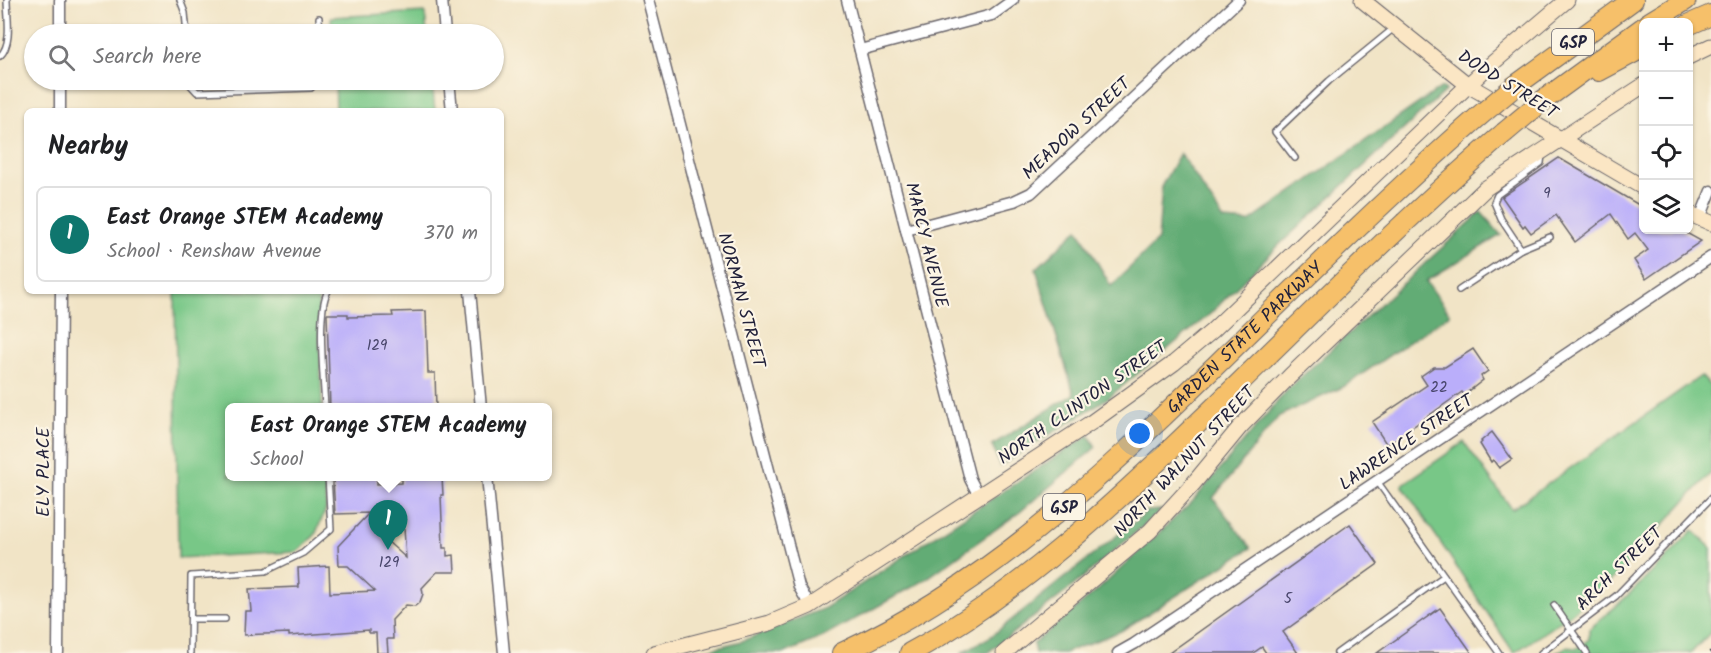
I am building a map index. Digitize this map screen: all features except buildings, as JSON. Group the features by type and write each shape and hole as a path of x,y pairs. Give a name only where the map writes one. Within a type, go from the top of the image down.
{"highway":[{"name":"GARDEN STATE PARKWAY","path":"842,653 937,602 1017,546 1123,454 1390,196 1478,117 1515,86 1633,0"},
{"path":"1657,18 1686,0"},
{"path":"1693,23 1711,15"},
{"name":"GARDEN STATE PARKWAY","path":"910,653 970,617 1047,560 1138,480 1441,189 1541,102 1639,31"},
{"path":"1541,102 1639,50"}],"main road":[{"name":"DODD STREET","path":"1362,0 1468,85 1639,185"},
{"name":"NORTH CLINTON STREET","path":"654,653 770,623 810,606 1155,378 1212,331 1468,85 1567,0"},
{"path":"1693,55 1711,46"},
{"name":"NORTH WALNUT STREET","path":"1004,653 1150,531 1240,427 1326,340 1486,188 1639,88"}],"street":[{"path":"60,0 60,24"},
{"path":"442,0 444,24"},
{"name":"NORMAN STREET","path":"648,0 799,587 810,606"},
{"name":"MARCY AVENUE","path":"847,0 970,479 979,496"},
{"path":"860,50 982,18 1000,11 1013,0"},
{"name":"MEADOW STREET","path":"906,230 1014,201 1031,193 1239,0"},
{"path":"60,90 60,108"},
{"path":"450,90 452,108"},
{"path":"1700,218 1711,190"},
{"name":"LAWRENCE STREET","path":"1118,653 1711,257"},
{"name":"ELY PLACE","path":"58,653 61,294"},
{"path":"470,294 481,403"},
{"path":"488,481 504,653"},
{"path":"1020,653 1028,634"}],"lane":[{"path":"0,56 7,45 7,0"},
{"path":"180,0 187,24"},
{"path":"319,18 319,24"},
{"path":"1295,158 1275,132 1329,81 1395,27"},
{"path":"195,90 197,92 254,90"},
{"path":"1521,249 1501,219 1494,202 1497,195 1541,163 1542,150"},
{"path":"1459,290 1521,249 1550,237"},
{"path":"325,294 322,329 325,403"},
{"path":"190,653 191,576 266,571 303,552 331,529 328,481"},
{"path":"1377,481 1499,653"},
{"name":"ARCH STREET","path":"1541,653 1616,596 1711,498"},
{"path":"1337,653 1444,576"},
{"path":"1554,604 1587,653"},
{"path":"191,619 225,619"}],"green space":[{"path":"425,12 426,24 331,24 331,17"},
{"path":"1442,87 1446,90 1278,246 1209,315 1108,398 1000,466 992,445 1074,394 1036,269 1078,229 1111,286 1158,240 1162,185 1180,153 1224,220 1249,222"},
{"path":"335,90 433,90 435,108 336,108"},
{"path":"1481,212 1501,235 1426,281 1450,314 1343,387 1279,416 1213,498 1251,548 1121,631 1064,653 1035,653 1033,644 1098,590 1192,502 1289,388"},
{"path":"175,294 318,294 322,403 225,403 225,481 325,481 326,509 315,535 297,552 178,558"},
{"path":"1701,376 1711,387 1711,473 1615,577 1571,614 1514,653 1402,485 1464,442 1512,509"},
{"path":"1089,435 1096,447 1020,512 923,581 823,637 785,653 694,653 742,641 825,608"},
{"path":"1162,510 1066,592 987,653 961,653 990,637 1148,511"},
{"path":"1693,530 1711,548 1711,632 1691,653 1556,653 1568,646 1576,649 1589,639 1589,629 1642,582"}],"place":[{"name":"East Orange STEM Academy","path":"388,550"}]}
